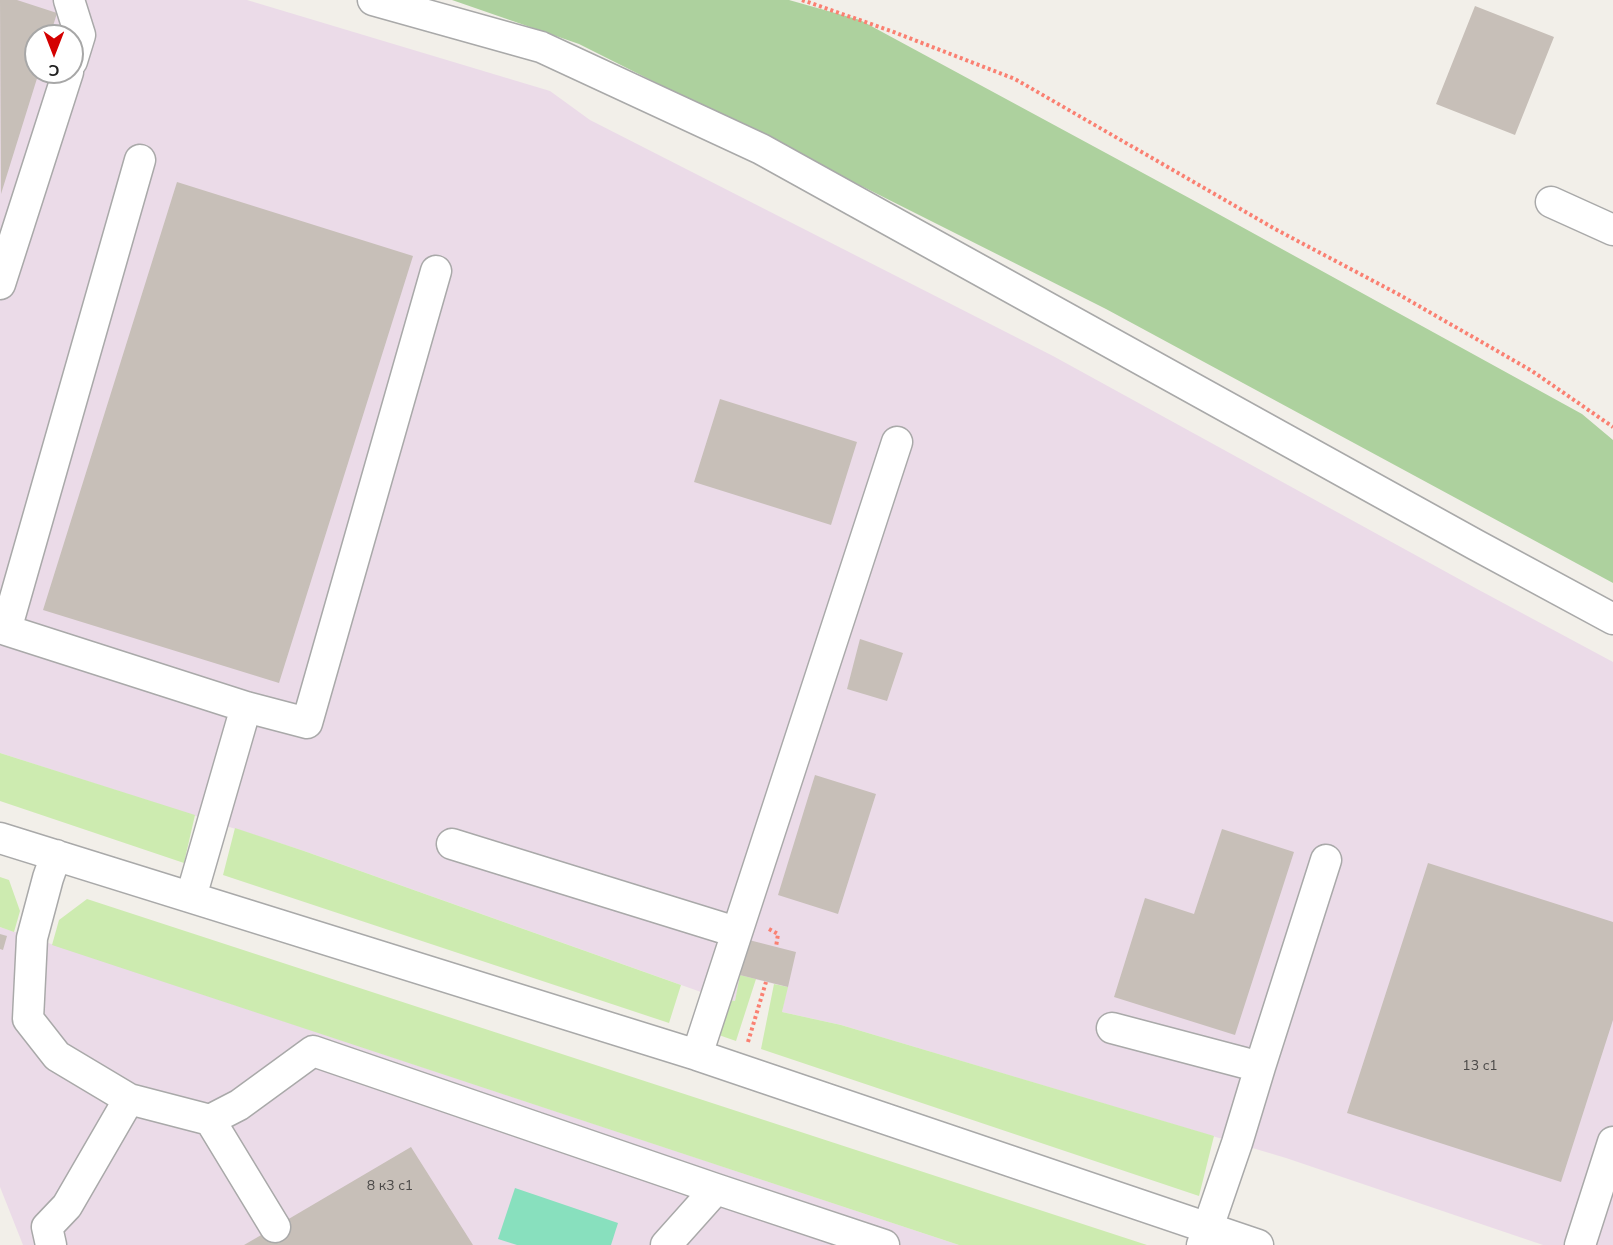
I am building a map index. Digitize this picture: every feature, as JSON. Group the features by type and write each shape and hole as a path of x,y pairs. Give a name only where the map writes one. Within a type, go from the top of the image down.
{"lane":[{"path":"69,0 77,24"},
{"path":"373,0 541,47 761,149 1613,619"},
{"path":"0,284 64,84"},
{"path":"140,160 6,630 307,723 436,271"},
{"path":"1551,202 1613,230"},
{"path":"696,1055 897,442"},
{"path":"191,897 246,706"},
{"path":"0,837 696,1055 1205,1237 1258,1245"},
{"path":"452,844 736,932"},
{"path":"56,855 32,938 28,1019 57,1056 129,1099 210,1120 238,1105 313,1051 716,1190 884,1245"},
{"path":"1205,1237 1326,860"},
{"path":"1112,1028 1260,1067"},
{"path":"51,1245 47,1227 67,1206 129,1099"},
{"path":"210,1120 275,1227"},
{"path":"1580,1245 1613,1142"},
{"path":"666,1245 716,1190"}],"path":[{"path":"802,0 891,31 1015,79 1275,230 1398,294 1532,371 1613,427"},
{"path":"746,1049 766,982"}],"shaded area":[{"path":"0,0 247,0 550,91 590,120 1053,356 1613,662 1613,1245 1543,1245 1286,1158 841,1025 782,1012 787,987 741,976 735,1001 715,997 304,851 0,753"},
{"path":"0,927 959,1245 23,1245 0,1187"}],"green space":[{"path":"452,0 789,0 860,20 1582,414 1613,440 1613,583 1106,309 579,44"},
{"path":"0,753 195,815 184,863 0,801"},
{"path":"235,828 681,985 669,1023 223,875"},
{"path":"0,877 9,880 20,911 14,932 0,927"},
{"path":"87,899 1147,1245 959,1245 52,945 59,920"},
{"path":"740,975 756,979 736,1041 713,1033 723,999 735,1001"},
{"path":"774,984 788,987 782,1012 841,1025 1214,1136 1199,1196 761,1049"},
{"path":"515,1188 618,1223 611,1245 517,1245 498,1239"}],"building":[{"path":"0,0 17,0 57,13 54,24 24,24 24,84 35,84 1,194"},
{"path":"1475,6 1554,37 1515,135 1436,104"},
{"path":"177,182 413,256 279,683 43,610"},
{"path":"720,399 857,442 831,525 694,482"},
{"path":"860,639 903,653 887,701 847,689"},
{"path":"815,775 876,794 838,914 778,895"},
{"path":"1222,829 1294,852 1235,1035 1114,997 1145,898 1194,914"},
{"path":"1428,863 1613,922 1613,1020 1561,1182 1347,1113"},
{"path":"0,934 7,936 3,950 0,949"},
{"path":"749,940 796,952 788,987 740,975"},
{"path":"411,1147 473,1245 244,1245 275,1227"}]}
